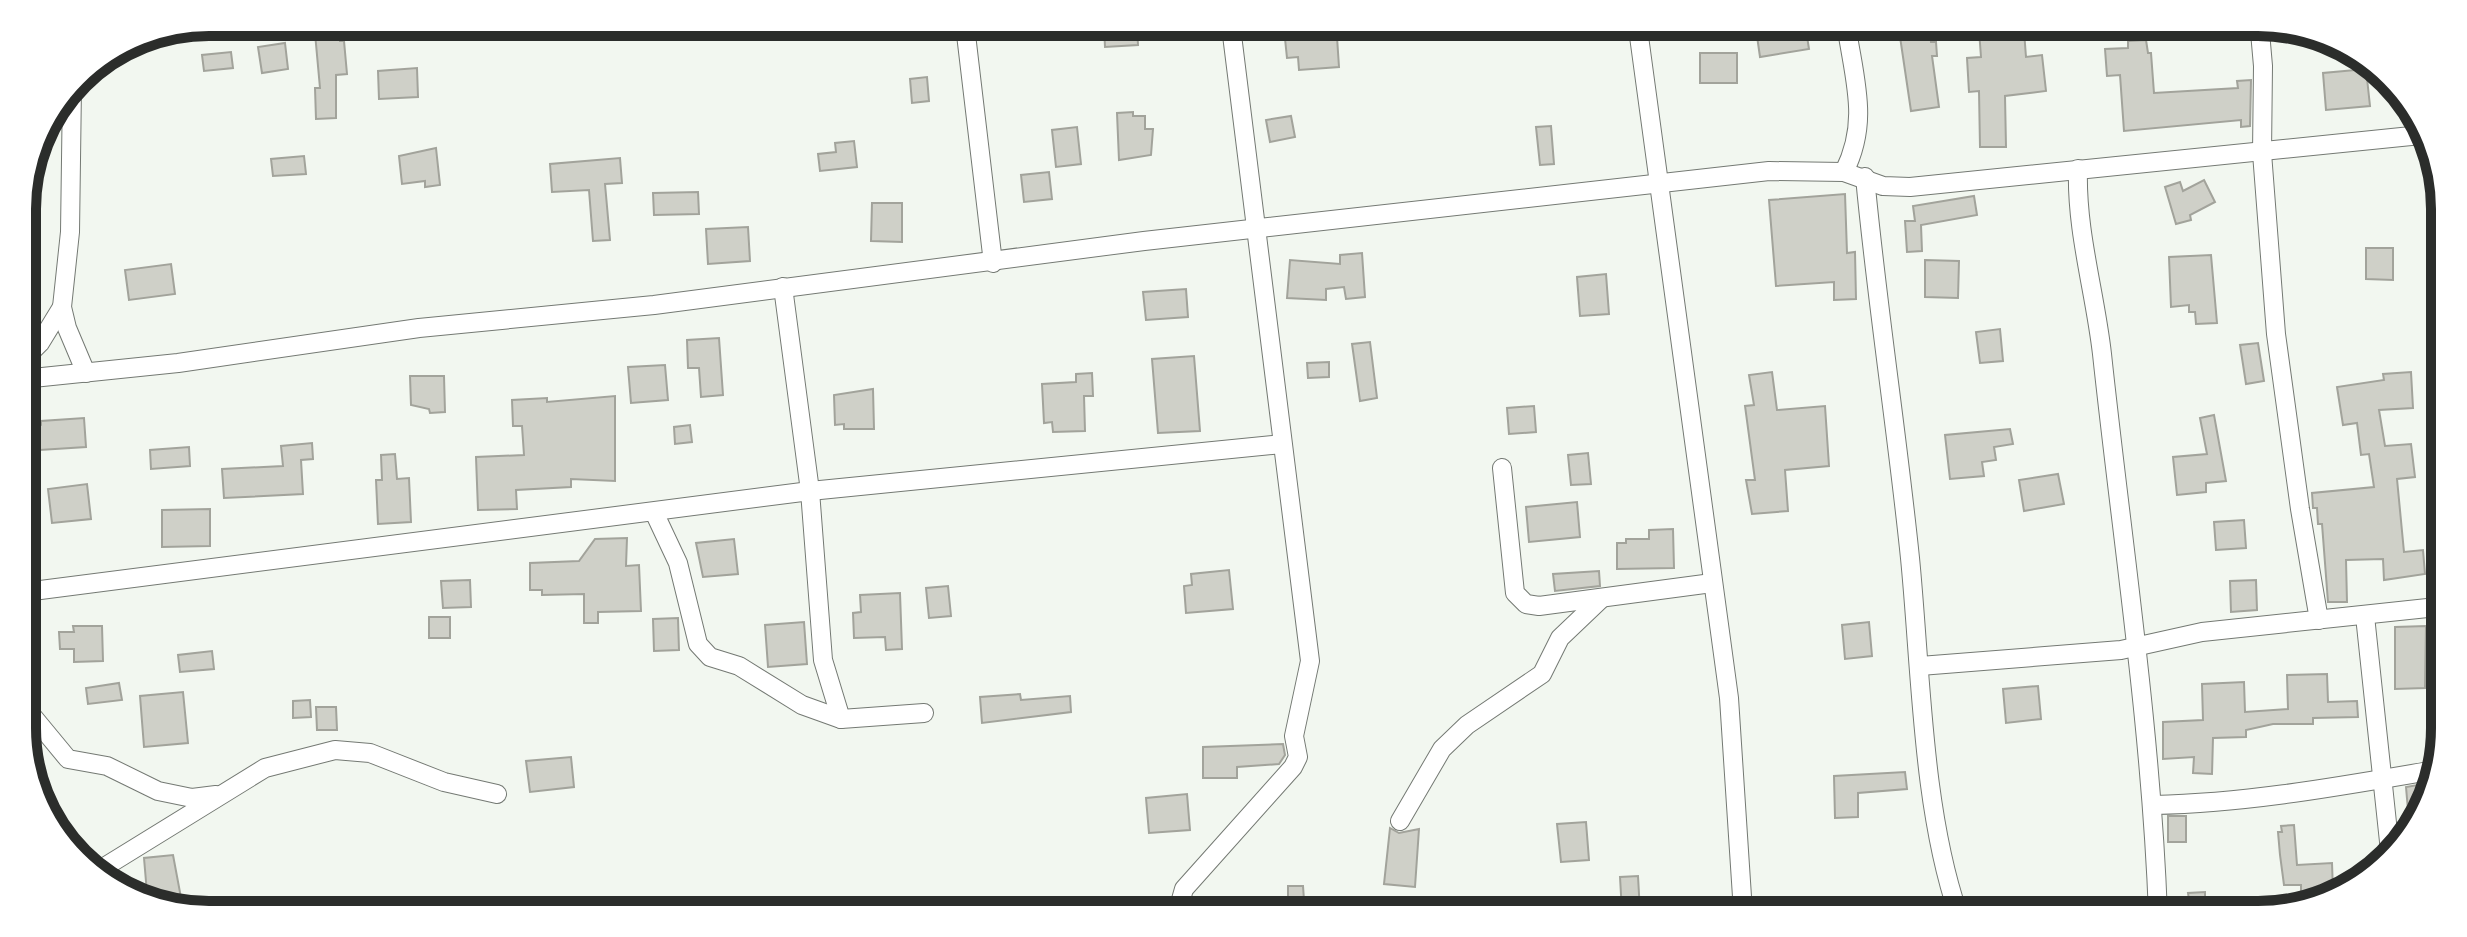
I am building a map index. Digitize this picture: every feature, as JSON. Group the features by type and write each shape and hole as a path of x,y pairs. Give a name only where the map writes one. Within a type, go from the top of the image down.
{"street":[{"path":"966,36 993,263"},
{"path":"1181,901 1184,889 1298,757 1294,736 1310,661 1232,36"},
{"path":"1639,36 1729,698 1742,901"},
{"path":"1844,172 1856,147 1860,120 1848,36"},
{"path":"2260,36 2262,153 2276,334 2319,620"},
{"path":"72,104 70,219 62,307 67,328 86,373"},
{"path":"36,378 419,328 654,305 1144,241 1769,171 1844,172 1883,186 1910,187 2414,136"},
{"path":"2078,169 2079,220 2088,254 2100,339 2137,646 2154,805 2158,901"},
{"path":"1865,177 1876,291 1894,408 1936,823 1955,901"},
{"path":"783,287 810,491 823,660 841,719"},
{"path":"36,347 62,307"},
{"path":"36,591 810,491 1282,444"},
{"path":"1502,468 1515,593 1526,604 1539,606 1712,583"},
{"path":"654,512 678,563 698,644 710,657 739,666 802,705 841,719 924,713"},
{"path":"1400,821 1442,749 1467,725 1542,674 1560,638 1602,598"},
{"path":"1920,666 2137,646 2202,632 2431,608"},
{"path":"2365,616 2389,841"},
{"path":"36,720 68,759 107,766 158,791 192,798 223,794"},
{"path":"106,866 265,768 335,750 370,753 444,782 497,794"},
{"path":"2154,805 2287,795 2425,772"}],"building":[{"path":"315,36 340,36 340,41 344,41 347,74 336,75 336,118 316,119 315,88 320,88"},
{"path":"1104,36 1138,36 1138,45 1105,47"},
{"path":"1285,36 1315,36 1315,39 1337,37 1339,67 1299,70 1298,57 1287,58"},
{"path":"1757,36 1807,36 1809,49 1760,57"},
{"path":"1900,36 1930,36 1931,42 1936,42 1937,56 1932,56 1939,107 1911,111"},
{"path":"1979,36 2024,36 2026,57 2042,55 2046,91 2005,96 2006,147 1980,147 1979,91 1969,92 1967,58 1981,57"},
{"path":"2146,40 2148,53 2151,53 2154,93 2238,88 2237,81 2251,80 2250,126 2241,127 2241,120 2124,131 2120,75 2107,76 2105,49 2128,48 2128,41"},
{"path":"285,43 288,69 262,73 258,47"},
{"path":"231,52 233,68 204,71 202,55"},
{"path":"1700,53 1737,53 1737,83 1700,83"},
{"path":"417,68 418,97 379,99 378,71"},
{"path":"2360,70 2367,75 2370,106 2326,110 2323,73"},
{"path":"927,77 929,101 912,103 910,79"},
{"path":"1133,112 1133,116 1145,116 1145,129 1153,129 1151,155 1119,160 1117,113"},
{"path":"1291,116 1295,137 1270,142 1266,120"},
{"path":"1551,126 1554,164 1540,165 1536,127"},
{"path":"1077,127 1081,164 1056,167 1052,130"},
{"path":"854,141 857,167 820,171 818,154 836,152 835,143"},
{"path":"436,148 440,185 425,187 425,181 402,184 399,156"},
{"path":"304,156 306,174 273,176 271,159"},
{"path":"620,158 622,183 605,184 610,240 593,241 589,190 552,192 550,164"},
{"path":"1049,172 1052,199 1024,202 1021,175"},
{"path":"2204,180 2215,202 2190,215 2191,220 2176,224 2165,187 2180,182 2183,191"},
{"path":"698,192 699,214 654,215 653,193"},
{"path":"1845,194 1847,253 1855,252 1856,299 1834,300 1834,282 1776,286 1769,200"},
{"path":"1974,196 1977,215 1921,225 1922,251 1907,252 1905,221 1915,221 1913,206"},
{"path":"872,203 902,203 902,242 871,241"},
{"path":"748,227 750,261 708,264 706,229"},
{"path":"2366,248 2393,248 2393,280 2366,279"},
{"path":"1362,253 1365,297 1346,299 1344,287 1326,289 1326,300 1287,298 1290,260 1340,264 1340,255"},
{"path":"2211,255 2217,323 2196,324 2195,312 2189,312 2189,305 2171,307 2169,257"},
{"path":"1925,260 1959,261 1958,298 1925,297"},
{"path":"171,264 175,294 129,300 125,270"},
{"path":"1606,274 1609,314 1580,316 1577,277"},
{"path":"1186,289 1188,317 1146,320 1143,292"},
{"path":"2000,329 2003,361 1980,363 1976,332"},
{"path":"719,338 723,395 701,397 699,368 688,368 687,340"},
{"path":"1370,342 1377,398 1360,401 1352,344"},
{"path":"2258,343 2264,381 2246,384 2240,345"},
{"path":"1194,356 1200,431 1158,433 1152,359"},
{"path":"1329,362 1329,377 1308,378 1307,363"},
{"path":"665,365 668,400 631,403 628,367"},
{"path":"1772,372 1777,410 1825,406 1829,466 1785,470 1788,511 1752,514 1746,480 1755,480 1745,406 1754,405 1749,375"},
{"path":"2411,372 2413,408 2379,410 2385,446 2411,444 2415,477 2397,479 2404,552 2423,550 2425,574 2384,580 2383,559 2346,560 2347,602 2328,602 2322,524 2318,524 2312,493 2374,487 2369,454 2361,455 2357,423 2343,425 2337,387 2384,380 2383,374"},
{"path":"1092,373 1093,396 1084,396 1085,431 1053,432 1052,422 1044,423 1042,384 1076,382 1076,374"},
{"path":"410,376 444,376 445,412 430,413 429,409 411,405"},
{"path":"873,389 874,429 844,429 844,424 835,425 834,395"},
{"path":"615,396 615,481 571,479 571,487 516,490 517,509 478,510 476,457 524,455 522,426 513,426 512,400 547,398 547,402"},
{"path":"1534,406 1536,432 1509,434 1507,408"},
{"path":"2214,415 2226,481 2206,483 2206,492 2177,495 2173,457 2207,454 2200,418"},
{"path":"84,418 86,447 36,450 36,426 41,425 41,421"},
{"path":"690,425 692,442 675,444 674,427"},
{"path":"2010,429 2013,444 1994,447 1996,460 1982,462 1984,476 1950,479 1945,435"},
{"path":"312,443 313,459 301,460 303,494 224,498 222,469 283,466 281,446"},
{"path":"189,447 190,466 151,469 150,450"},
{"path":"1588,453 1591,484 1571,485 1568,455"},
{"path":"395,454 397,479 409,478 411,522 378,524 376,480 382,480 381,455"},
{"path":"2058,474 2064,504 2024,511 2019,480"},
{"path":"87,484 91,519 52,523 48,489"},
{"path":"1577,502 1580,537 1529,542 1526,507"},
{"path":"210,509 210,546 162,547 162,510"},
{"path":"2244,520 2246,548 2216,550 2214,522"},
{"path":"1673,529 1674,568 1617,569 1617,543 1626,543 1626,539 1649,539 1649,530"},
{"path":"627,538 626,566 639,565 641,611 598,612 598,623 584,623 584,594 542,595 542,590 530,590 530,563 579,561 595,539"},
{"path":"734,539 738,574 703,577 696,543"},
{"path":"1229,570 1233,609 1186,613 1184,586 1192,585 1191,574"},
{"path":"1599,571 1600,586 1555,591 1553,574"},
{"path":"470,580 471,607 443,608 441,581"},
{"path":"2256,580 2257,610 2231,612 2230,581"},
{"path":"948,586 951,616 929,618 926,588"},
{"path":"900,593 902,649 886,650 885,637 854,638 853,613 861,612 860,595"},
{"path":"429,617 450,617 450,638 429,638"},
{"path":"678,618 679,650 654,651 653,619"},
{"path":"804,622 807,664 768,667 765,625"},
{"path":"1869,622 1872,656 1845,659 1842,625"},
{"path":"73,626 102,626 103,661 74,662 74,649 60,649 59,632 74,632"},
{"path":"2426,626 2425,688 2395,689 2395,627"},
{"path":"212,651 214,669 180,672 178,655"},
{"path":"2327,674 2328,702 2357,701 2358,717 2313,718 2313,724 2273,724 2246,730 2246,737 2213,738 2212,774 2193,773 2194,757 2163,759 2163,722 2203,720 2202,684 2244,682 2245,712 2288,709 2287,675"},
{"path":"119,683 122,700 88,704 86,688"},
{"path":"2038,686 2041,719 2006,723 2003,689"},
{"path":"183,692 188,743 144,747 140,696"},
{"path":"1020,694 1021,700 1070,696 1071,712 982,723 980,697"},
{"path":"310,700 311,717 293,718 293,701"},
{"path":"316,707 336,707 337,730 317,730"},
{"path":"1283,744 1285,755 1279,764 1237,767 1237,778 1203,778 1203,747"},
{"path":"571,757 574,787 530,792 526,761"},
{"path":"1905,772 1907,789 1858,793 1858,817 1835,818 1834,776"},
{"path":"2422,784 2410,810 2408,810 2406,787"},
{"path":"1187,794 1190,830 1149,833 1146,798"},
{"path":"2168,816 2186,816 2186,842 2168,842"},
{"path":"1586,822 1589,860 1561,862 1557,824"},
{"path":"2294,825 2297,865 2332,863 2333,884 2301,896 2301,885 2284,885 2278,832 2282,832 2281,826"},
{"path":"1390,828 1399,833 1419,829 1415,887 1384,884"},
{"path":"173,855 181,899 147,889 144,858"},
{"path":"1638,876 1639,901 1621,901 1620,877"},
{"path":"1288,886 1303,886 1304,900 1288,900"},
{"path":"2205,892 2205,899 2226,897 2226,901 2189,901 2188,893"}]}
